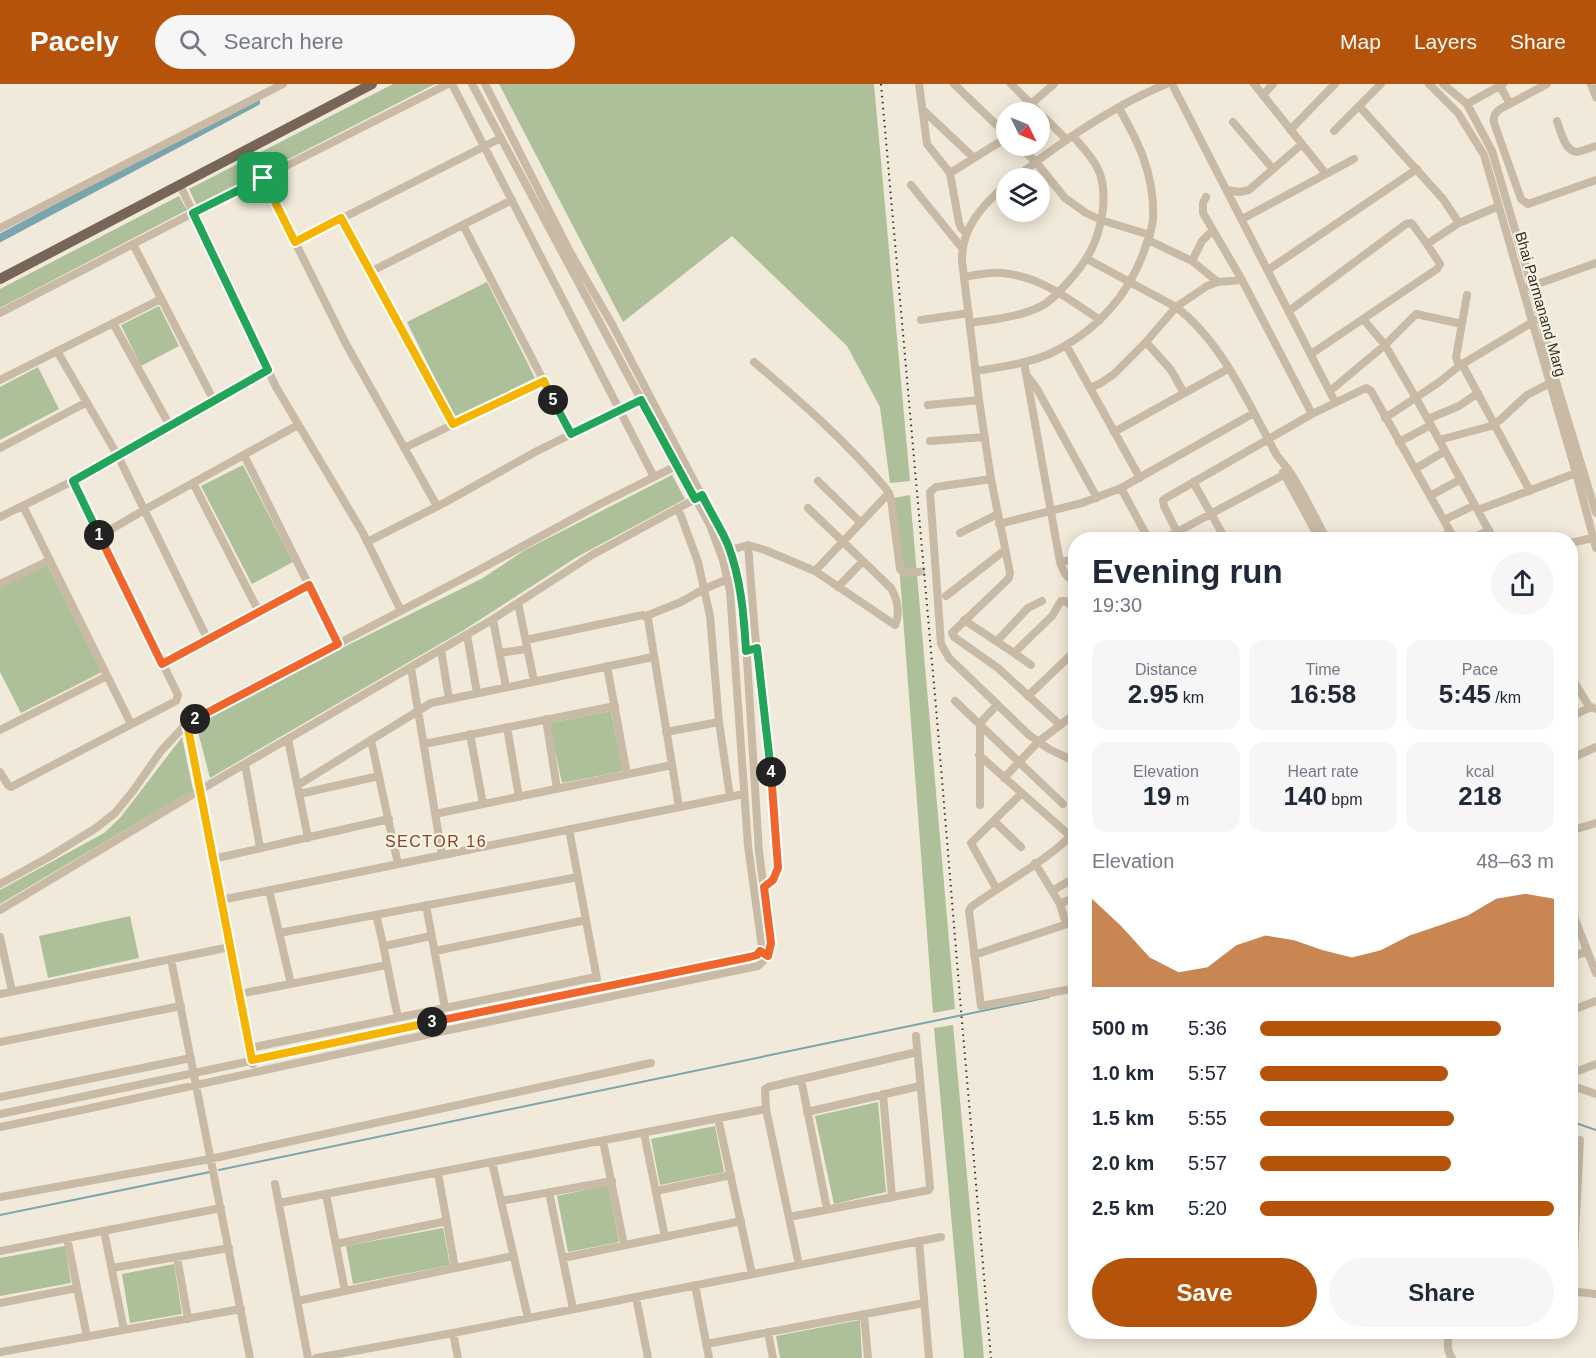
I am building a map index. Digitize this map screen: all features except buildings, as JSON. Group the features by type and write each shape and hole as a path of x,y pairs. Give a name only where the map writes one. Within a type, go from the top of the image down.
{"main road":[{"path":"0,279 372,84"}],"street":[{"path":"0,228 283,84"},
{"path":"0,313 450,84 654,477"},
{"path":"472,84 641,400 681,464"},
{"path":"0,1127 444,1030 758,966 771,943 758,830 745,626 737,577 612,324 570,252 485,84"},
{"path":"919,84 927,144 950,173 958,223 966,233"},
{"path":"954,84 996,126"},
{"path":"1011,84 1029,102"},
{"path":"1033,102 1054,84"},
{"path":"1028,168 1070,138 1144,93 1164,84"},
{"path":"1172,84 1335,402"},
{"path":"1254,84 1326,174"},
{"path":"1263,95 1273,84"},
{"path":"1290,130 1335,84"},
{"path":"1334,131 1381,84"},
{"name":"Bhai Parmanand Marg","path":"1428,84 1458,113 1484,155 1576,473 1591,499 1593,537 1596,548"},
{"name":"Bhai Parmanand Marg","path":"1443,84 1467,104 1492,151 1541,318 1554,375 1596,513"},
{"path":"1547,84 1495,113 1494,118 1518,193 1523,202 1528,204 1596,180"},
{"path":"1591,84 1596,97"},
{"path":"1467,104 1501,85 1510,104"},
{"path":"1359,106 1443,199 1459,223"},
{"path":"976,371 1024,363 1066,345 1100,320 1115,304 1142,261 1153,221 1149,178 1137,140 1119,108"},
{"path":"922,110 974,158"},
{"path":"970,323 1026,312 1045,304 1059,293 1087,259 1098,236 1104,193 1101,176 1094,162 1050,121"},
{"path":"1557,121 1566,144 1572,151 1578,152 1596,146"},
{"path":"1233,122 1273,169"},
{"path":"295,242 501,138"},
{"path":"950,173 996,143"},
{"path":"1227,190 1239,192 1249,190 1302,144"},
{"path":"1030,156 1065,198 1086,213 1149,238 1192,261 1218,282"},
{"path":"1242,219 1354,159"},
{"path":"1268,270 1417,169"},
{"path":"263,178 345,344 437,506"},
{"path":"911,184 962,248"},
{"path":"180,185 276,387 367,542 401,611"},
{"path":"1505,197 1518,193"},
{"path":"996,195 974,219 966,233 962,248 979,400 999,524 1010,568 1009,578 964,620 952,635 998,668 1060,725"},
{"path":"1206,197 1203,203 1203,213 1242,280 1312,414"},
{"path":"370,272 512,200"},
{"path":"1427,244 1459,223 1499,206"},
{"path":"341,218 453,424"},
{"path":"1289,311 1406,224 1411,223 1440,264 1311,354"},
{"path":"463,225 571,434"},
{"path":"1192,261 1202,241 1213,230"},
{"path":"133,244 214,401"},
{"path":"1087,259 1176,307 1200,328 1228,369 1254,414 1316,532"},
{"path":"1522,288 1532,287 1596,263"},
{"path":"964,277 1002,273 1036,282 1048,286 1100,320"},
{"path":"1090,388 1114,374 1176,307 1207,286 1218,282 1242,280"},
{"path":"1467,295 1456,357 1530,490"},
{"path":"0,380 161,299"},
{"path":"921,320 969,313"},
{"path":"1330,391 1416,314 1462,324"},
{"path":"1385,418 1460,365 1541,318"},
{"path":"1363,319 1384,345 1416,398 1489,530 1485,532"},
{"path":"113,323 170,426"},
{"path":"1146,342 1171,370 1184,393"},
{"path":"1066,345 1140,478"},
{"path":"57,351 118,456 208,640"},
{"path":"754,362 847,445 889,493 900,569 903,573 917,572"},
{"path":"1024,363 1060,562 1068,577"},
{"path":"1114,432 1228,369"},
{"path":"0,517 73,481 268,370"},
{"path":"1026,374 1037,389 1097,498"},
{"path":"404,448 544,381"},
{"path":"1439,440 1495,424 1527,395 1550,382"},
{"path":"1177,532 1163,500 1312,414 1366,388 1371,391 1451,532"},
{"path":"1399,442 1478,393"},
{"path":"367,542 537,451 641,400"},
{"path":"928,405 979,400"},
{"path":"0,448 87,402"},
{"path":"999,524 1097,498 1121,488 1254,414"},
{"path":"100,536 298,425"},
{"path":"930,441 985,437"},
{"path":"1415,469 1445,452"},
{"path":"244,454 338,644"},
{"path":"0,884 96,828 115,813 161,751 187,723 600,504 681,464"},
{"path":"1184,532 1210,513 1286,473"},
{"path":"1286,473 1322,532"},
{"path":"1444,520 1576,473"},
{"path":"991,479 932,489 930,496 932,571 941,644 944,652 1038,742 1068,758"},
{"path":"1430,496 1461,479"},
{"path":"0,772 11,787 176,701 178,695 73,481"},
{"path":"818,481 861,523"},
{"path":"193,483 259,612"},
{"path":"1192,483 1221,532"},
{"path":"1121,488 1145,532"},
{"path":"814,571 889,493"},
{"path":"0,910 200,790 493,620 592,555 698,497"},
{"path":"23,506 131,724"},
{"path":"678,508 698,562 710,616 719,722 730,797"},
{"path":"725,552 748,545 814,571 895,625 899,614 894,594 887,583 808,508"},
{"path":"960,533 998,514"},
{"path":"1578,541 1593,537"},
{"path":"748,545 778,868 773,880 764,887"},
{"path":"946,596 1005,550"},
{"path":"725,552 730,591 748,846 764,953"},
{"path":"0,584 50,560"},
{"path":"1060,562 1068,560"},
{"path":"838,587 863,561"},
{"path":"500,653 526,644 646,616 728,579"},
{"path":"162,664 309,585"},
{"path":"997,641 1028,608 1042,601"},
{"path":"1014,653 1052,616 1061,601 1068,603"},
{"path":"518,603 534,681"},
{"path":"646,616 679,807"},
{"path":"493,620 506,687"},
{"path":"964,620 1031,665"},
{"path":"467,635 477,693"},
{"path":"746,651 757,648"},
{"path":"441,650 449,699"},
{"path":"299,789 431,703 653,657"},
{"path":"1028,696 1068,658"},
{"path":"608,666 627,774"},
{"path":"411,668 442,855"},
{"path":"0,730 107,676"},
{"path":"1578,686 1593,708 1578,714"},
{"path":"955,700 1063,804"},
{"path":"424,744 615,705"},
{"path":"980,805 980,723 997,705"},
{"path":"546,719 557,789"},
{"path":"1004,778 1038,742 1068,719"},
{"path":"666,732 719,722"},
{"path":"187,723 255,1072"},
{"path":"507,727 519,796"},
{"path":"470,734 483,804"},
{"path":"288,739 308,838"},
{"path":"371,740 398,864"},
{"path":"1578,755 1596,747"},
{"path":"979,755 1021,794 1068,831"},
{"path":"245,764 260,848"},
{"path":"435,814 672,765"},
{"path":"299,789 379,776"},
{"path":"221,900 744,794"},
{"path":"996,888 971,843 1021,794"},
{"path":"213,859 389,819"},
{"path":"994,820 1021,847"},
{"path":"1578,829 1596,823"},
{"path":"569,829 598,988"},
{"path":"1068,840 996,888 969,909 982,1006 1068,990"},
{"path":"974,956 1066,924 1060,904 1035,863"},
{"path":"279,933 578,876"},
{"path":"1052,891 1068,881"},
{"path":"269,890 291,984"},
{"path":"1060,904 1068,900"},
{"path":"426,905 445,1008"},
{"path":"376,915 385,946 398,1017"},
{"path":"435,951 586,920"},
{"path":"1578,928 1596,973"},
{"path":"385,946 431,936"},
{"path":"0,937 12,991"},
{"path":"0,994 230,947"},
{"path":"1578,955 1587,951"},
{"path":"0,1114 764,953"},
{"path":"171,959 250,1358"},
{"path":"239,994 387,965"},
{"path":"250,1048 596,976"},
{"path":"1578,1008 1596,1001"},
{"path":"0,1042 180,1006"},
{"path":"789,1217 927,1191 930,1187 916,1035"},
{"path":"798,1265 766,1109 765,1089 917,1052"},
{"path":"0,1098 191,1058"},
{"path":"0,1197 210,1159 651,1063"},
{"path":"1578,1071 1596,1064"},
{"path":"801,1079 827,1209"},
{"path":"807,1112 920,1086"},
{"path":"1578,1088 1596,1094"},
{"path":"883,1094 892,1197"},
{"path":"279,1203 766,1109"},
{"path":"718,1118 752,1274"},
{"path":"644,1133 665,1237"},
{"path":"1578,1174 1580,1140"},
{"path":"603,1141 624,1245"},
{"path":"492,1162 528,1318"},
{"path":"438,1173 455,1268"},
{"path":"656,1191 731,1175"},
{"path":"501,1201 612,1181"},
{"path":"275,1184 308,1358"},
{"path":"549,1192 573,1309"},
{"path":"326,1194 345,1291"},
{"path":"0,1251 221,1208"},
{"path":"336,1244 447,1221"},
{"path":"563,1258 741,1221"},
{"path":"104,1231 124,1330"},
{"path":"316,1358 941,1237"},
{"path":"67,1238 87,1337"},
{"path":"919,1241 929,1358"},
{"path":"112,1268 229,1248"},
{"path":"297,1301 513,1256"},
{"path":"177,1257 188,1319"},
{"path":"695,1285 709,1358"},
{"path":"0,1303 77,1288"},
{"path":"1578,1292 1596,1294"},
{"path":"636,1297 645,1357"},
{"path":"706,1344 924,1303"},
{"path":"0,1352 241,1310"},
{"path":"864,1314 868,1358"},
{"path":"768,1332 773,1358"},
{"path":"453,1333 458,1358"},
{"path":"1449,1339 1448,1348 1452,1358"},
{"path":"373,1348 375,1358"}],"green space":[{"path":"393,84 435,84 197,206 189,189"},
{"path":"499,84 874,84 910,481 890,483 880,407 847,346 732,236 623,322"},
{"path":"179,196 187,210 0,308 0,289"},
{"path":"487,282 535,378 455,419 407,322"},
{"path":"159,306 179,346 141,366 121,325"},
{"path":"38,367 59,409 0,440 0,387"},
{"path":"243,465 293,562 252,584 201,486"},
{"path":"672,475 685,499 577,557 464,630 210,778 196,724 483,578 525,550"},
{"path":"910,495 955,1009 933,1013 894,498"},
{"path":"47,564 102,672 21,713 0,672 0,588"},
{"path":"611,711 623,771 562,783 549,723"},
{"path":"182,737 193,790 0,904 0,890 104,833 120,818"},
{"path":"130,916 139,958 48,978 39,936"},
{"path":"953,1025 984,1358 964,1358 934,1028"},
{"path":"878,1102 886,1192 834,1204 815,1116"},
{"path":"715,1126 724,1172 660,1185 651,1139"},
{"path":"608,1185 619,1242 568,1252 557,1196"},
{"path":"443,1228 450,1265 353,1284 346,1246"},
{"path":"65,1246 71,1283 0,1296 0,1258"},
{"path":"174,1264 182,1314 130,1323 122,1274"},
{"path":"860,1320 862,1358 780,1358 776,1336"}],"waterway":[{"path":"0,238 256,102"},
{"path":"219,1170 1049,997"},
{"path":"1578,1124 1596,1130"},
{"path":"0,1215 210,1172"}],"tunnel":[{"path":"917,572 929,571"}],"railway":[{"path":"881,84 991,1358"}],"district":[{"name":"SECTOR 16","path":"436,841"}],"route":[{"path":"263,178 295,242 341,218 453,424 544,381 571,434 641,400 695,499 702,495 727,544 737,577 745,626 746,651 757,648 778,868 773,880 764,887 771,943 768,956 760,951 757,955 750,957 252,1060 187,723 338,644 309,585 162,664 73,481 268,370 193,213 263,178"}]}
